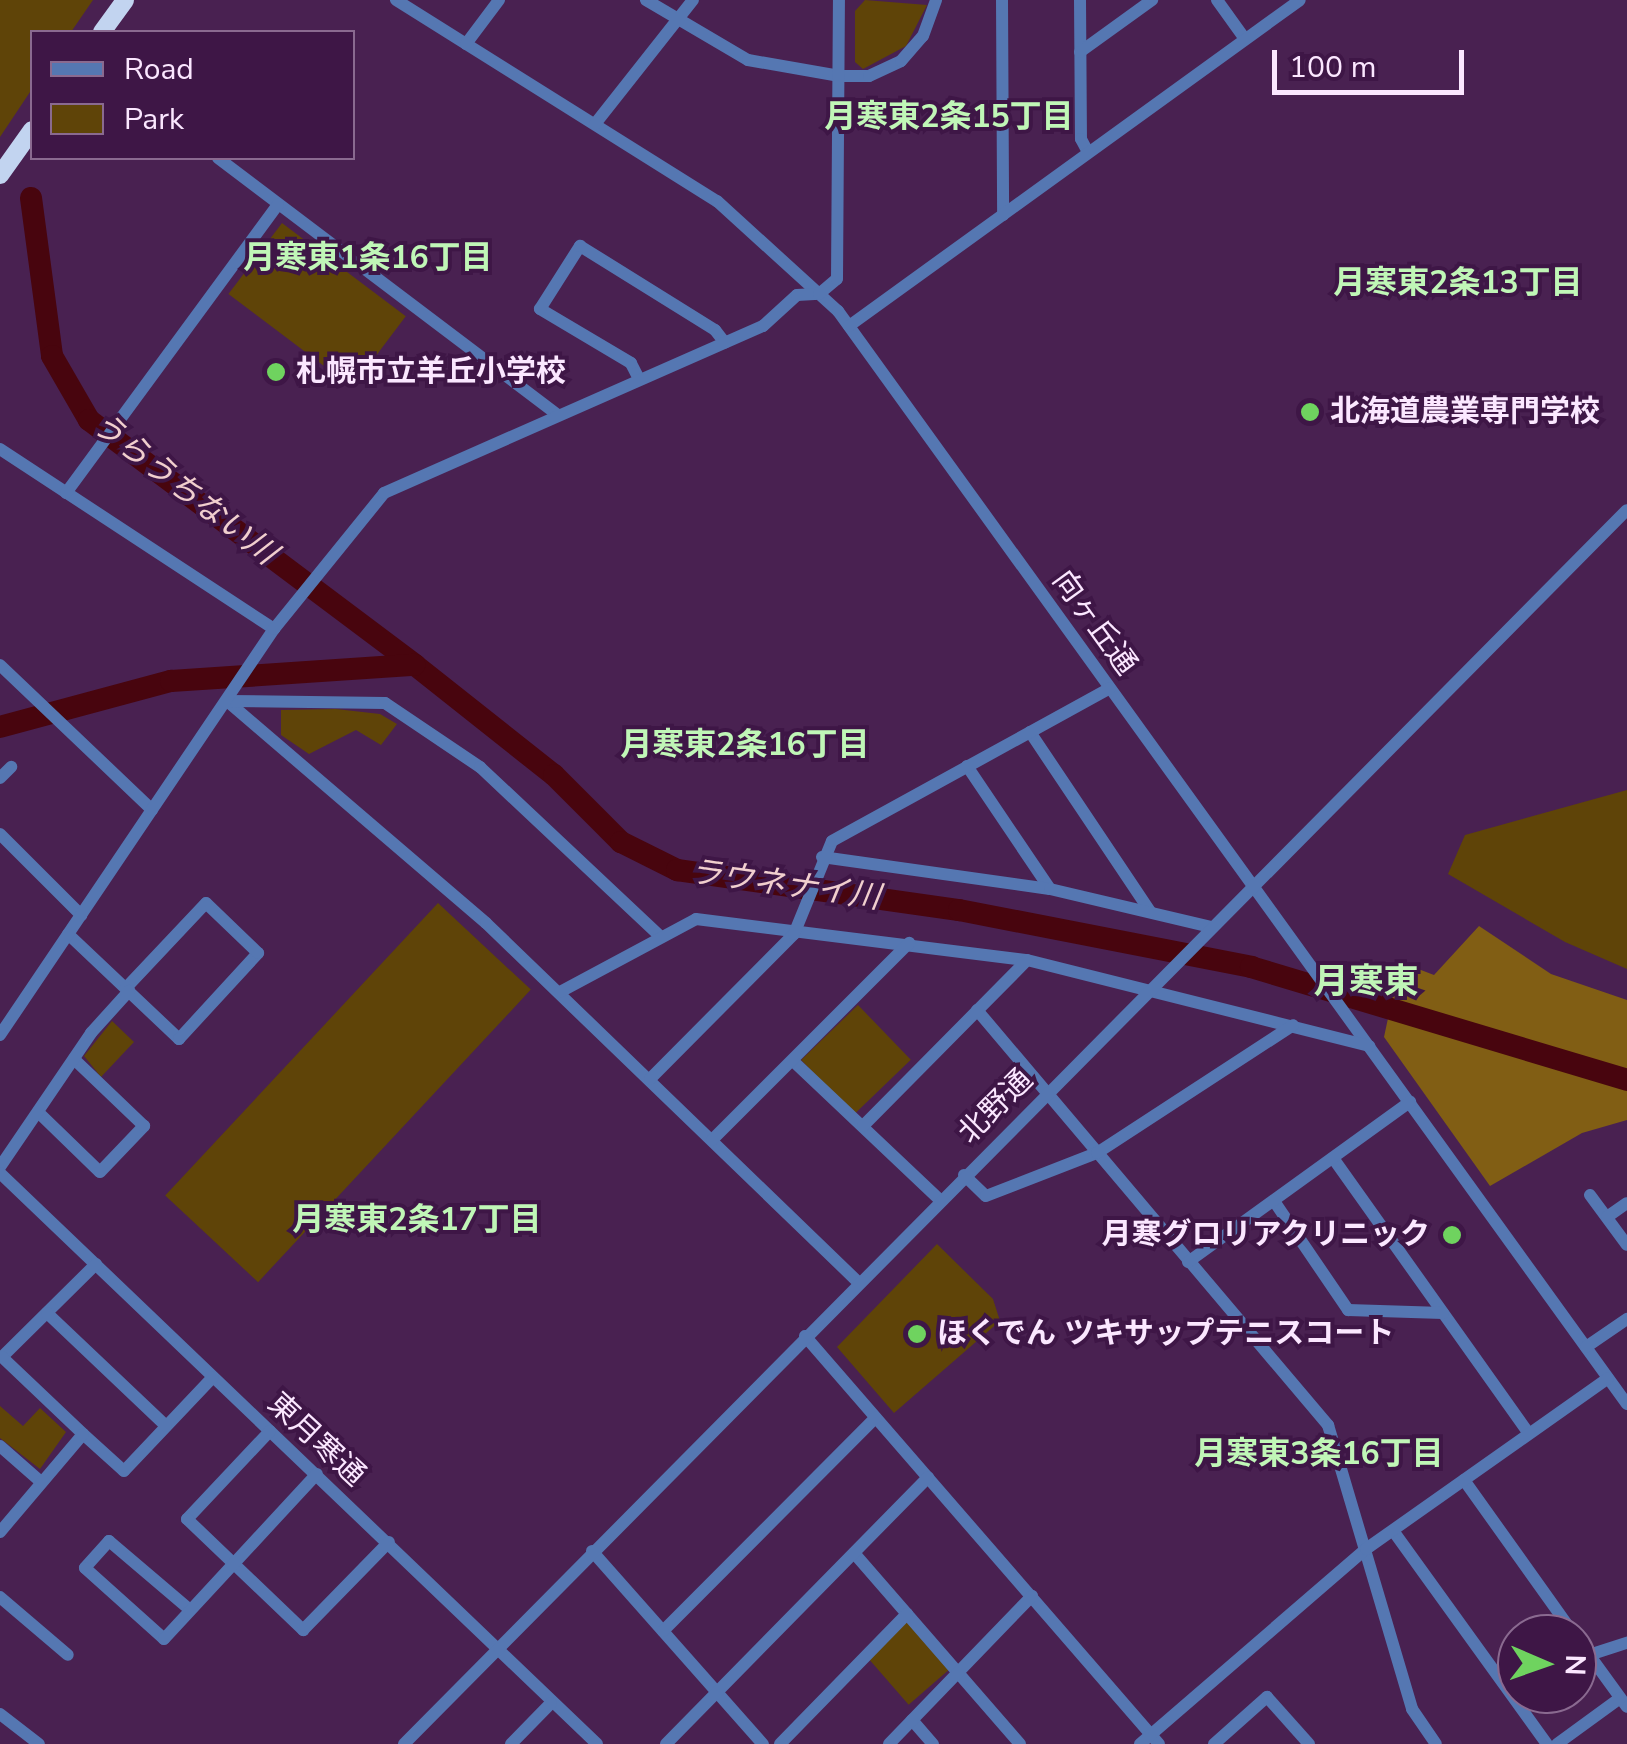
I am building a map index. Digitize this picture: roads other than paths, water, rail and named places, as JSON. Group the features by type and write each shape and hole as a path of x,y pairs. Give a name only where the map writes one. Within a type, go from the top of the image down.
{"highway":[{"path":"103,30 125,0"},
{"path":"0,176 30,133"}],"street":[{"name":"向ヶ丘通","path":"396,0 745,220 849,326 1627,1404"},
{"path":"466,44 499,0"},
{"path":"646,0 674,20 748,60 840,76 869,76 901,61 924,36 936,0"},
{"path":"596,124 693,0"},
{"path":"0,1034 274,629 396,483 763,326 797,295 819,294 839,270 840,0"},
{"path":"1002,0 1003,215"},
{"path":"1080,0 1081,138 1088,152"},
{"path":"1080,52 1152,0"},
{"path":"1217,0 1245,39"},
{"path":"849,326 1300,0"},
{"path":"221,160 556,414"},
{"path":"66,493 278,204"},
{"path":"639,380 631,363 540,309 580,246 715,330 725,344"},
{"path":"0,449 274,629"},
{"name":"北野通","path":"404,1744 857,1281 1627,510"},
{"path":"0,665 152,810"},
{"path":"650,1079 798,928 822,856 832,841 1110,688"},
{"path":"226,702 385,703 480,767 661,937"},
{"path":"226,702 560,992 857,1281"},
{"path":"1030,732 1150,910"},
{"path":"967,766 1050,889"},
{"path":"0,778 11,767"},
{"path":"0,834 81,915"},
{"path":"822,856 1050,889 1150,910 1207,930"},
{"path":"0,1170 74,1059 127,989 206,902 258,953 180,1040 127,989 68,934"},
{"path":"560,992 696,918 1027,960 1153,984 1369,1046"},
{"path":"712,1140 909,943"},
{"path":"863,1126 1027,960"},
{"path":"977,1010 1328,1425 1412,1709 1436,1744"},
{"path":"964,1175 986,1196 1097,1153 1293,1025"},
{"path":"38,1112 100,1172 144,1126 74,1059"},
{"path":"794,1061 940,1199"},
{"path":"1188,1262 1410,1102"},
{"path":"1333,1158 1528,1432"},
{"name":"東月寒通","path":"0,1170 597,1744"},
{"path":"1590,1195 1627,1245"},
{"path":"1274,1201 1348,1310 1443,1313"},
{"path":"1607,1217 1627,1203"},
{"path":"96,1264 2,1356 82,1434 124,1472 213,1377"},
{"path":"47,1313 166,1426"},
{"path":"1586,1347 1627,1319"},
{"path":"804,1336 1032,1596 1150,1741 1366,1549 1608,1378"},
{"path":"663,1631 875,1418"},
{"path":"270,1431 187,1519 302,1630 389,1542"},
{"path":"0,1532 82,1434"},
{"path":"0,1446 41,1482"},
{"path":"189,1610 109,1541 85,1568 164,1639 317,1474"},
{"path":"666,1744 928,1478"},
{"path":"1464,1480 1560,1614"},
{"path":"1394,1532 1547,1744"},
{"path":"592,1551 763,1744"},
{"path":"854,1553 1020,1744"},
{"path":"889,1744 1032,1596"},
{"path":"0,1597 68,1654"},
{"path":"780,1744 907,1614"},
{"path":"1597,1652 1627,1643"},
{"path":"1557,1744 1624,1702 1597,1666"},
{"path":"1214,1744 1268,1697 1309,1744"},
{"path":"511,1744 552,1703"},
{"path":"0,1714 39,1744"},
{"path":"912,1720 933,1744"}],"waterway":[{"name":"ラウネナイ川","path":"31,198 52,356 89,420 415,665 554,775 621,842 677,870 959,910 1251,967 1627,1080"},
{"name":"ラウネナイ川","path":"0,727 171,681 414,665"}],"place":[{"name":"札幌市立羊丘小学校","path":"276,372"},
{"name":"北海道農業専門学校","path":"1310,412"},
{"name":"月寒グロリアクリニック","path":"1452,1235"},
{"name":"ほくでん ツキサップテニスコート","path":"917,1334"}],"district":[{"name":"月寒東2条15丁目","path":"949,117"},
{"name":"月寒東1条16丁目","path":"368,258"},
{"name":"月寒東2条13丁目","path":"1458,283"},
{"name":"月寒東2条16丁目","path":"745,745"},
{"name":"月寒東","path":"1366,982"},
{"name":"月寒東2条17丁目","path":"417,1220"},
{"name":"月寒東3条16丁目","path":"1319,1454"}],"water label":[{"name":"うらうちない川","path":"184,489"}]}
